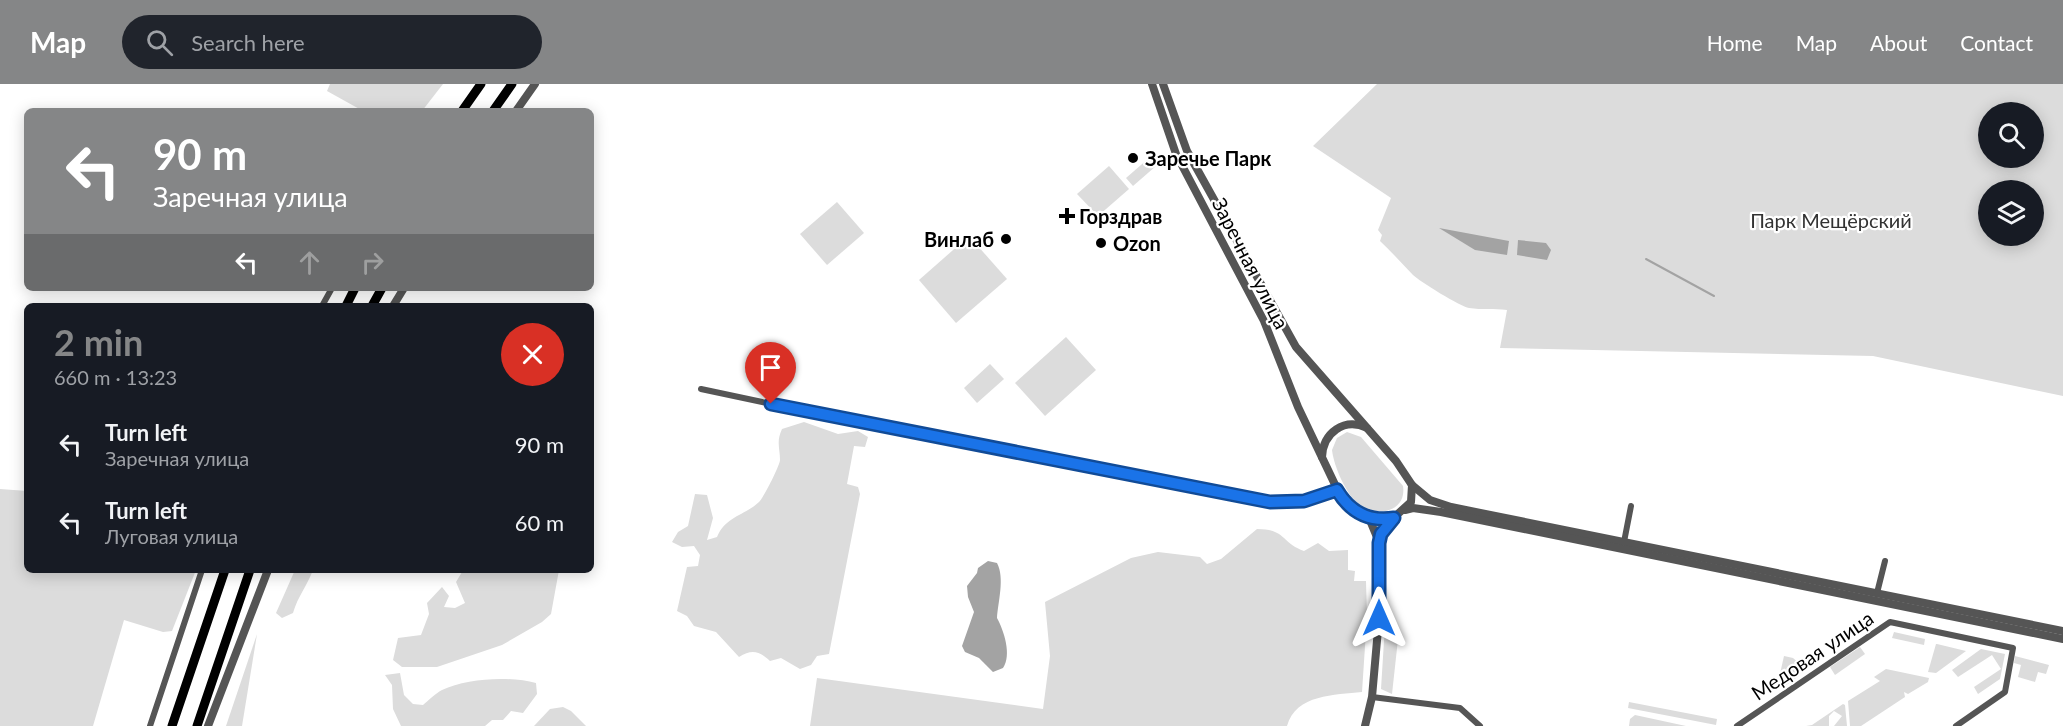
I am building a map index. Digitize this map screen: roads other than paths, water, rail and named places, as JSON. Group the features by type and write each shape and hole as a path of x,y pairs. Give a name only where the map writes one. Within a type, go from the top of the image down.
{"highway":[{"path":"464,108 481,84"},
{"path":"495,108 512,84"},
{"path":"172,726 189,669 224,573"},
{"path":"197,726 249,573"}],"street":[{"path":"518,108 535,84"},
{"name":"Заречная улица","path":"1152,84 1176,154 1264,321 1298,407 1337,490 1352,508 1369,518"},
{"name":"Заречная улица","path":"1163,84 1187,151 1296,347 1309,365 1396,461 1412,485"},
{"path":"701,389 912,434 1270,502 1304,501 1337,490"},
{"path":"1322,457 1324,443 1336,429 1353,424 1368,429"},
{"path":"1406,510 1411,502 1412,485"},
{"path":"1412,485 1430,500 1450,507 2063,631"},
{"path":"1624,542 1631,506"},
{"path":"1365,726 1372,697 1379,618 1379,543 1381,534 1394,518 1413,508 2063,639"},
{"path":"1379,543 1369,518 1394,518"},
{"path":"1877,593 1885,561"},
{"path":"150,726 201,573"},
{"path":"208,726 267,573"},
{"name":"Медовая улица","path":"1737,726 1890,622 2013,648 2005,692 1956,726"},
{"path":"1372,697 1460,708 1480,726"}],"waterway":[{"path":"1646,259 1714,296"}],"place":[{"name":"Заречье Парк","path":"1133,158"},
{"name":"Горздрав","path":"1067,216"},
{"name":"Винлаб","path":"1006,239"},
{"name":"Ozon","path":"1101,243"}],"park label":[{"name":"Парк Мещёрский","path":"1831,220"}]}
